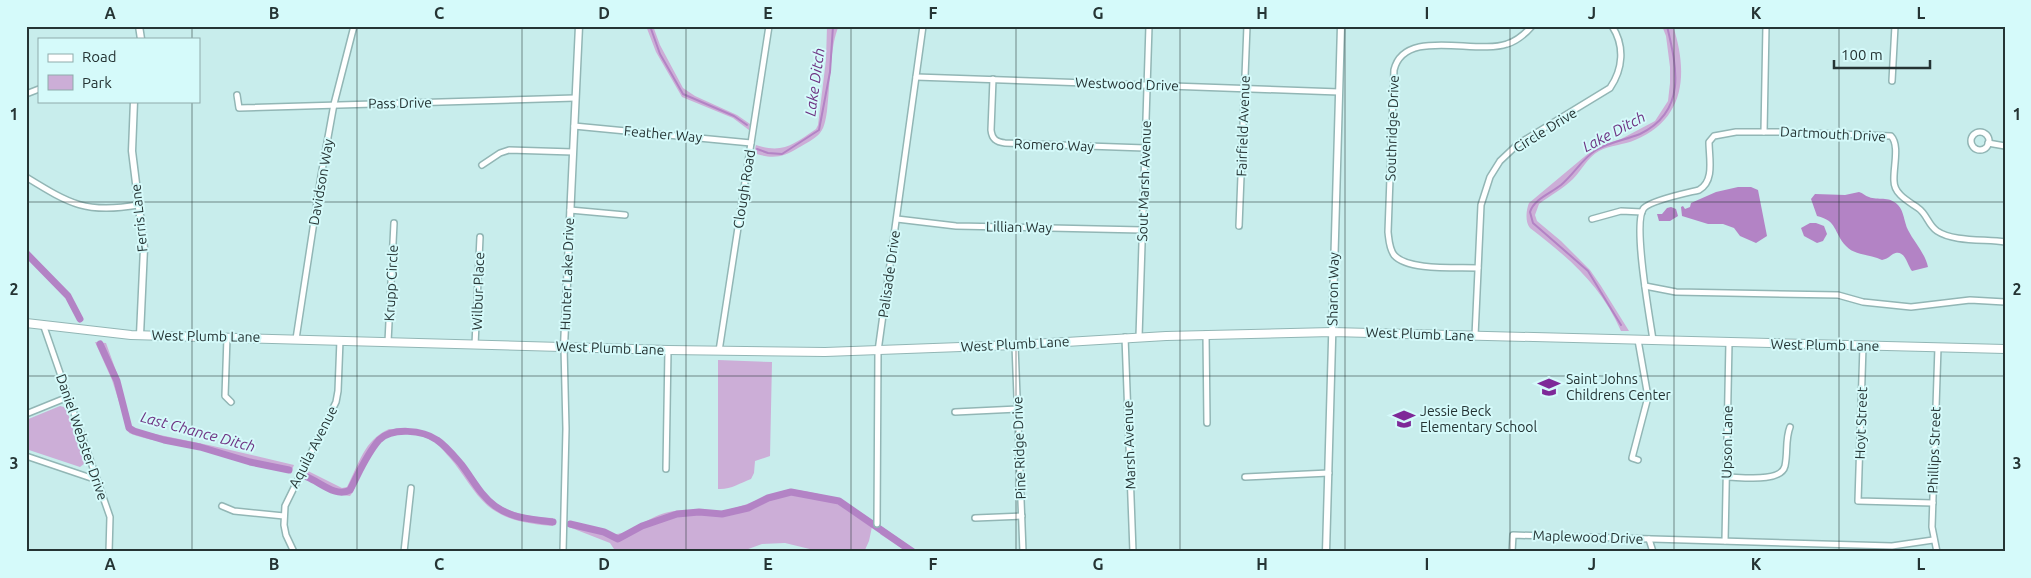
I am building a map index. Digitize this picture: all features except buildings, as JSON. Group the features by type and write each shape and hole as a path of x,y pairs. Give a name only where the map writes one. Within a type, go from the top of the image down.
{"main road":[{"name":"West Plumb Lane","path":"26,323 140,335 719,351 878,351 1206,334 1332,332 2005,349"}],"street":[{"name":"Davidson Way","path":"296,339 334,104 354,26"},
{"name":"Hunter Lake Drive","path":"563,552 566,429 564,347 578,26"},
{"name":"Clough Road","path":"719,351 769,26"},
{"name":"Palisade Drive","path":"877,524 878,351 923,26"},
{"name":"Sout Marsh Avenue","path":"1138,337 1149,26"},
{"name":"Fairfield Avenue","path":"1239,226 1246,26"},
{"name":"Sharon Way","path":"1326,552 1341,26"},
{"name":"Southridge Drive","path":"1478,268 1416,265 1400,260 1391,250 1388,232 1394,70 1398,57 1410,48 1428,46 1497,46 1517,40 1532,26"},
{"name":"Circle Drive","path":"1476,336 1481,205 1490,177 1500,161 1518,144 1610,88 1618,74 1621,62 1619,39 1612,26"},
{"path":"1764,132 1766,26"},
{"path":"1892,81 1895,26"},
{"name":"Westwood Drive","path":"916,76 1339,92"},
{"name":"Romero Way","path":"993,79 991,130 993,137 997,141 1005,143 1145,148"},
{"path":"26,94 38,89"},
{"name":"Pass Drive","path":"237,95 238,108 575,98"},
{"name":"Ferris Lane","path":"134,102 132,151 144,248 140,335"},
{"name":"Feather Way","path":"574,126 751,143"},
{"name":"Dartmouth Drive","path":"1592,219 1621,211 1642,212 1648,206 1706,186 1709,176 1709,142 1714,136 1728,132 1891,136 1895,144 1895,188 1900,195 1922,211 1932,227 1939,233 1950,237 2005,242"},
{"path":"1988,143 2005,146"},
{"path":"482,165 509,150 573,152"},
{"path":"26,178 63,200 87,208 111,209 138,205"},
{"path":"570,210 625,215"},
{"path":"1642,212 1641,244 1645,286 1654,340"},
{"name":"Lillian Way","path":"896,219 956,226 1142,230"},
{"name":"Krupp Circle","path":"388,342 394,223"},
{"name":"Wilbur Place","path":"475,344 480,237"},
{"path":"1645,286 1676,292 1838,295 1863,302 1911,307 1970,300 2005,302"},
{"name":"Daniel Webster Drive","path":"42,324 110,517 109,552"},
{"path":"1206,334 1207,423"},
{"path":"227,337 225,396 231,402"},
{"name":"Marsh Avenue","path":"1125,338 1133,552"},
{"name":"Aquila Avenue","path":"294,552 286,535 284,516 288,497 336,402 340,340"},
{"path":"1638,340 1648,397 1632,458 1638,460"},
{"name":"Upson Lane","path":"1725,541 1729,342"},
{"name":"Pine Ridge Drive","path":"1016,344 1023,552"},
{"name":"Hoyt Street","path":"1863,346 1858,501 1933,504"},
{"name":"Phillips Street","path":"1936,552 1933,540 1933,504 1938,348"},
{"path":"666,469 668,350"},
{"path":"26,414 68,397"},
{"path":"955,412 1018,409"},
{"path":"1726,477 1772,477 1780,474 1785,466 1786,445 1790,427"},
{"path":"26,456 97,480"},
{"path":"1244,477 1329,473"},
{"path":"404,552 411,488"},
{"path":"222,506 234,511 284,516"},
{"path":"975,518 1022,516"},
{"name":"Maplewood Drive","path":"1512,552 1513,535 1892,546 1933,540"},
{"path":"1648,539 1653,552"}],"green space":[{"path":"646,26 653,26 660,45 683,88 695,96 737,115 750,124 749,130 733,118 682,97 656,52"},
{"path":"827,26 839,26 834,43 827,111 822,131 813,139 782,156 771,157 754,153 756,145 765,148 781,148 794,143 816,129 826,60"},
{"path":"1662,26 1673,26 1681,60 1679,92 1665,120 1652,131 1635,140 1599,151 1569,183 1539,204 1535,215 1537,221 1561,241 1590,270 1629,331 1621,331 1594,286 1558,250 1530,228 1527,223 1527,212 1529,203 1596,147 1621,139 1655,121 1668,101 1670,83 1666,36"},
{"path":"95,342 106,343 119,379 130,427 136,430 294,465 291,472 129,433 112,380"},
{"path":"718,360 772,362 770,456 755,461 754,473 751,479 722,489 718,489"},
{"path":"60,406 64,407 67,411 85,463 80,467 26,449 26,420"},
{"path":"389,429 430,435 457,456 492,501 506,509 521,514 553,518 553,526 519,521 495,511 478,495 439,446 424,437 408,433 393,434 375,446 367,458 350,496 334,494 305,478 308,471 342,488 347,487 368,446 374,439"},
{"path":"791,489 835,499 873,522 869,541 864,552 822,552 785,543 762,544 740,552 616,552 610,543 569,527 569,521 599,532 617,534 628,531 669,512 722,511 740,507"},
{"path":"881,526 918,552 907,552 880,534"}],"shaded area":[{"path":"1738,187 1751,187 1758,190 1767,236 1756,243 1740,236 1734,228 1723,224 1708,224 1682,216 1681,207 1683,206 1685,209 1690,207 1691,203 1716,192"},
{"path":"1859,192 1872,198 1891,200 1898,205 1902,210 1908,230 1922,252 1928,267 1912,271 1900,253 1893,254 1882,260 1854,252 1846,246 1829,221 1817,216 1811,199 1815,194 1845,195"},
{"path":"1667,208 1676,209 1678,216 1670,221 1659,221 1657,214 1662,214"},
{"path":"1810,223 1824,226 1827,234 1823,241 1817,243 1804,236 1801,228"}],"waterway":[{"name":"Lake Ditch","path":"650,26 660,54 683,94 734,116 747,125"},
{"name":"Lake Ditch","path":"757,149 768,153 782,154 819,130 830,72 833,26"},
{"name":"Lake Ditch","path":"1621,325 1588,271 1533,223 1530,212 1535,203 1561,185 1596,150 1640,134 1655,124 1665,113 1672,101 1675,87 1674,57 1667,26"},
{"name":"Last Chance Ditch","path":"26,253 68,296 80,319"},
{"name":"Last Chance Ditch","path":"100,344 117,381 129,428 164,440 200,447 250,462 289,470"},
{"name":"Last Chance Ditch","path":"307,477 334,491 345,492 350,490 366,458 379,440 392,433 416,432 431,437 444,445 461,464 485,497 495,506 515,516 553,522"},
{"name":"Last Chance Ditch","path":"570,524 604,532 618,539 642,526 677,514 699,512 722,514 748,508 768,498 791,492 839,501 913,552"}],"place":[{"name":"Saint Johns Childrens Center","path":"1549,387"},
{"name":"Jessie Beck Elementary School","path":"1404,419"}]}
